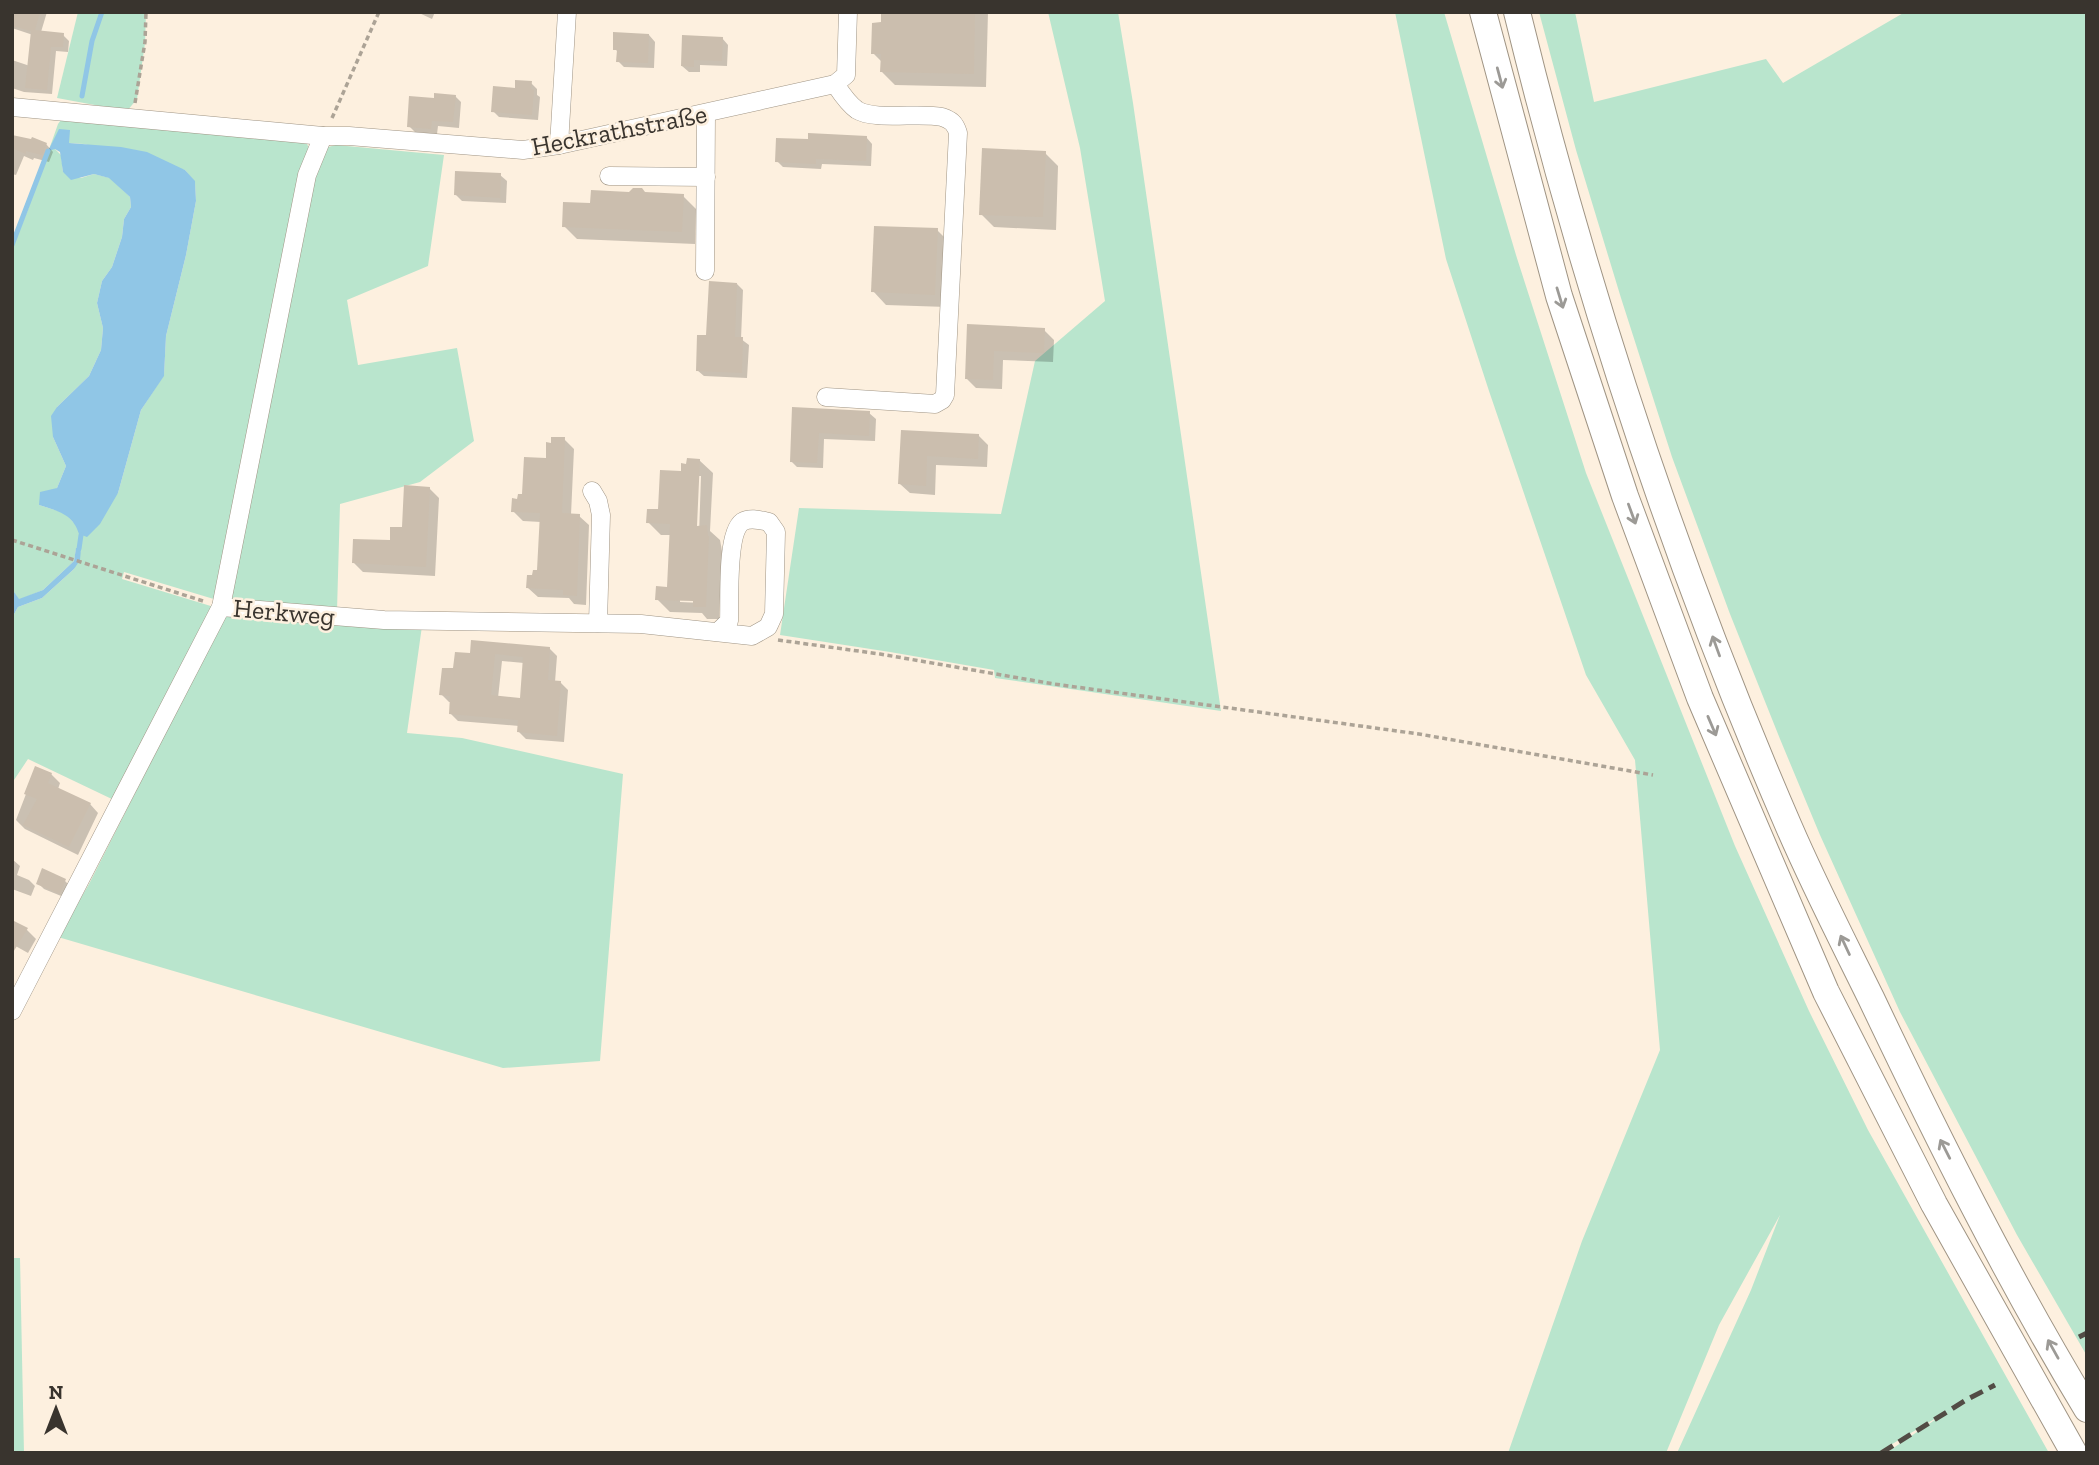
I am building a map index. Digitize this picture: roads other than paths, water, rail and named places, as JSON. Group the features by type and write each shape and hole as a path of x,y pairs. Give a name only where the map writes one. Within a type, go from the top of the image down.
{"highway":[{"path":"1483,12 1559,296 1625,496 1700,698 1826,992 1934,1204 2074,1453"},
{"path":"1517,12 1551,146 1596,304 1661,498 1728,678 1790,829 1914,1090 1984,1225 2087,1409"}],"street":[{"path":"559,145 567,12"},
{"path":"826,397 935,404 945,395 958,133 956,125 950,119 942,117 870,114 858,110 848,102 835,84 846,75 848,12"},
{"name":"Heckrathstraße","path":"12,107 324,136 523,150 559,145 835,84"},
{"path":"705,271 706,113"},
{"path":"221,607 307,175 324,136"},
{"path":"609,176 706,177"},
{"path":"592,491 598,501 601,515 598,623"},
{"name":"Herkweg","path":"12,1011 221,607 384,620 641,624 752,636 768,627 774,614 776,532 769,522 756,519 739,524 732,540 729,621 718,632"}],"water":[{"path":"59,129 70,130 69,143 147,152 185,170 195,181 196,201 186,255 166,336 164,376 141,410 118,493 100,524 87,537 79,534 73,522 64,514 39,505 40,492 57,488 66,466 53,437 51,416 89,376 101,350 103,328 97,303 102,281 112,267 122,237 124,219 131,207 130,197 109,178 94,174 71,180 63,172 60,152 55,149 48,151"},
{"path":"76,548 81,549 80,560 74,569 42,598 18,607 12,618 12,589 19,599 43,590 74,561"}],"waterway":[{"path":"82,96 92,41 102,12"},
{"path":"12,245 48,151"},
{"path":"79,549 81,535"}],"railway":[{"path":"2079,1337 2087,1333"},
{"path":"1881,1453 1995,1385"}]}
